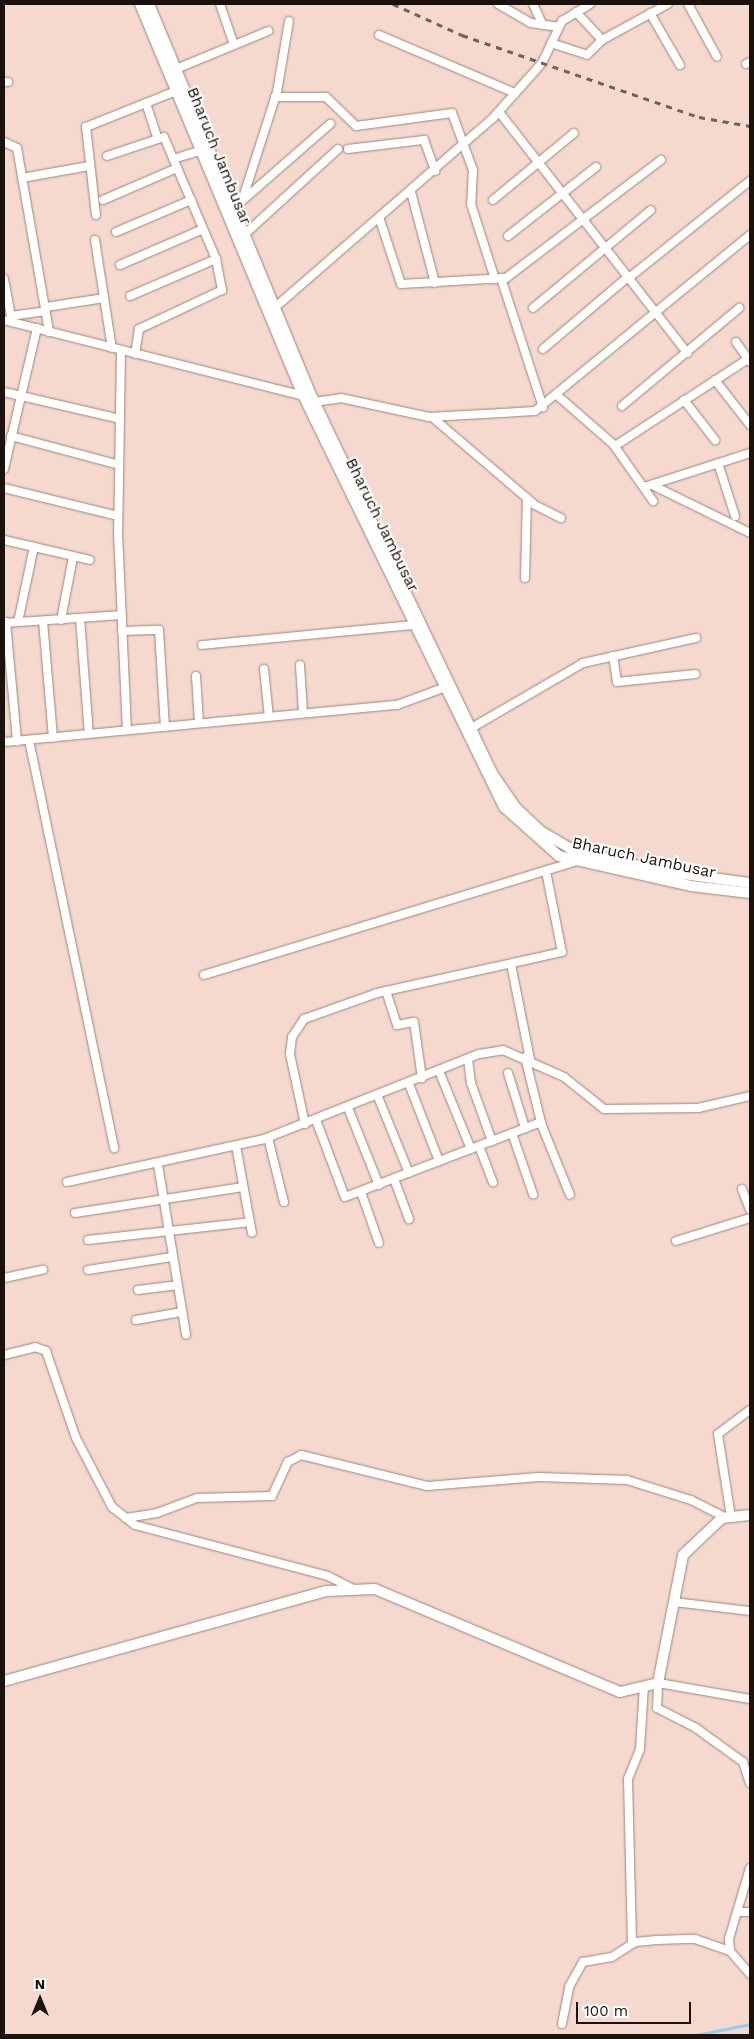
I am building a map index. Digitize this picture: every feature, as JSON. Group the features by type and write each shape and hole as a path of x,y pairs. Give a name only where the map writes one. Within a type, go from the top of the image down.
{"main road":[{"name":"Bharuch Jambusar","path":"140,4 200,151 234,207 271,310 309,398 448,686 504,807 559,856 691,886 750,893"},
{"name":"Bharuch Jambusar","path":"148,4 245,234 271,310"},
{"name":"Bharuch Jambusar","path":"366,516 414,625 448,686"},
{"name":"Bharuch Jambusar","path":"468,730 492,773 516,808 567,847 660,871 750,883"},
{"path":"559,856 567,847"},
{"path":"4,1681 326,1591 375,1589 620,1692 658,1683 683,1555 728,1517 750,1515"}],"street":[{"path":"220,4 234,45"},
{"path":"498,4 529,22 543,25 581,55 592,51 600,42 668,4"},
{"path":"533,4 543,25"},
{"path":"570,4 600,42"},
{"path":"271,310 380,220 499,112 542,62 555,34 575,12 590,4"},
{"path":"688,4 718,57"},
{"path":"650,13 680,65"},
{"path":"234,207 275,97 289,21"},
{"path":"176,69 268,31"},
{"path":"379,35 515,94"},
{"path":"96,215 86,127 176,91"},
{"path":"275,97 326,97 356,126 451,113 473,170 471,204 543,408"},
{"path":"146,103 157,136"},
{"path":"499,112 630,276 687,353"},
{"path":"234,207 330,124"},
{"path":"493,200 574,133"},
{"path":"107,156 157,136 164,137 216,259 221,293 139,330 135,354"},
{"path":"348,150 426,141 434,171"},
{"path":"4,142 16,146 50,332"},
{"path":"245,234 338,149"},
{"path":"173,159 200,151"},
{"path":"380,220 401,284 498,278 512,275 661,160"},
{"path":"22,178 89,166"},
{"path":"103,200 178,168"},
{"path":"508,236 596,168"},
{"path":"543,349 630,276 750,182"},
{"path":"412,192 434,283"},
{"path":"116,232 191,200"},
{"path":"533,308 651,210"},
{"path":"120,265 203,230"},
{"path":"9,319 50,332 309,398 341,398 432,417 526,413 543,408 750,235"},
{"path":"95,240 112,348"},
{"path":"130,296 216,259"},
{"path":"4,279 9,319"},
{"path":"9,319 46,309 104,298"},
{"path":"622,406 739,308"},
{"path":"4,469 37,328"},
{"path":"615,446 749,360 736,342"},
{"path":"121,350 118,516 127,730"},
{"path":"716,380 750,425"},
{"path":"4,392 120,419"},
{"path":"558,396 615,446 648,486 653,500"},
{"path":"684,400 715,440"},
{"path":"432,417 527,498 561,518"},
{"path":"4,428 12,433 119,465"},
{"path":"648,486 750,453"},
{"path":"718,464 735,516"},
{"path":"648,486 750,533"},
{"path":"4,488 118,516"},
{"path":"525,578 527,498"},
{"path":"4,540 90,560"},
{"path":"18,622 34,547"},
{"path":"62,620 73,557"},
{"path":"17,741 5,623 122,615"},
{"path":"80,618 89,734"},
{"path":"43,621 53,738"},
{"path":"202,645 414,625"},
{"path":"122,631 159,630 166,726"},
{"path":"468,730 579,665 696,638"},
{"path":"613,656 616,682 696,674"},
{"path":"300,665 303,713"},
{"path":"264,669 269,716"},
{"path":"196,676 200,723"},
{"path":"4,742 403,704 448,686"},
{"path":"29,740 114,1148"},
{"path":"204,975 577,861"},
{"path":"305,1124 290,1054 298,1026 313,1013 386,991 564,951 546,870"},
{"path":"511,964 527,1058 541,1122 570,1195"},
{"path":"386,991 398,1026 414,1022 422,1078"},
{"path":"67,1182 158,1165 268,1138 378,1097 468,1059 503,1050 527,1058 608,1109 698,1108 750,1096"},
{"path":"468,1059 471,1083 492,1141"},
{"path":"439,1071 471,1149"},
{"path":"508,1073 525,1128"},
{"path":"409,1084 439,1162"},
{"path":"378,1097 409,1173"},
{"path":"348,1108 379,1184"},
{"path":"316,1120 342,1194 347,1197 541,1122"},
{"path":"512,1133 533,1194"},
{"path":"268,1138 284,1202"},
{"path":"236,1146 252,1233"},
{"path":"479,1146 493,1182"},
{"path":"158,1165 186,1335"},
{"path":"394,1179 409,1219"},
{"path":"75,1213 243,1187"},
{"path":"742,1189 750,1210"},
{"path":"361,1192 379,1243"},
{"path":"676,1241 750,1218"},
{"path":"88,1240 250,1222"},
{"path":"88,1270 172,1257"},
{"path":"4,1278 43,1270"},
{"path":"138,1290 177,1285"},
{"path":"136,1320 182,1312"},
{"path":"4,1355 35,1347 46,1351 76,1438 112,1507 126,1518 138,1526 328,1576 354,1590"},
{"path":"728,1517 718,1434 750,1410"},
{"path":"126,1518 157,1513 197,1498 272,1496 288,1462 301,1455 427,1486 538,1477 627,1480 696,1502 728,1517"},
{"path":"674,1602 750,1611"},
{"path":"750,1699 658,1683 657,1708 696,1728 743,1762 750,1783"},
{"path":"632,1943 628,1779 640,1749 644,1686"},
{"path":"730,1951 737,1912 750,1868"},
{"path":"737,1912 750,1912"},
{"path":"562,2024 569,1987 580,1964 612,1957 632,1943 691,1939 730,1951 750,1974"}],"waterway":[{"path":"696,2035 750,2024"}],"railway":[{"path":"393,4 462,35 699,117 750,126"}]}
